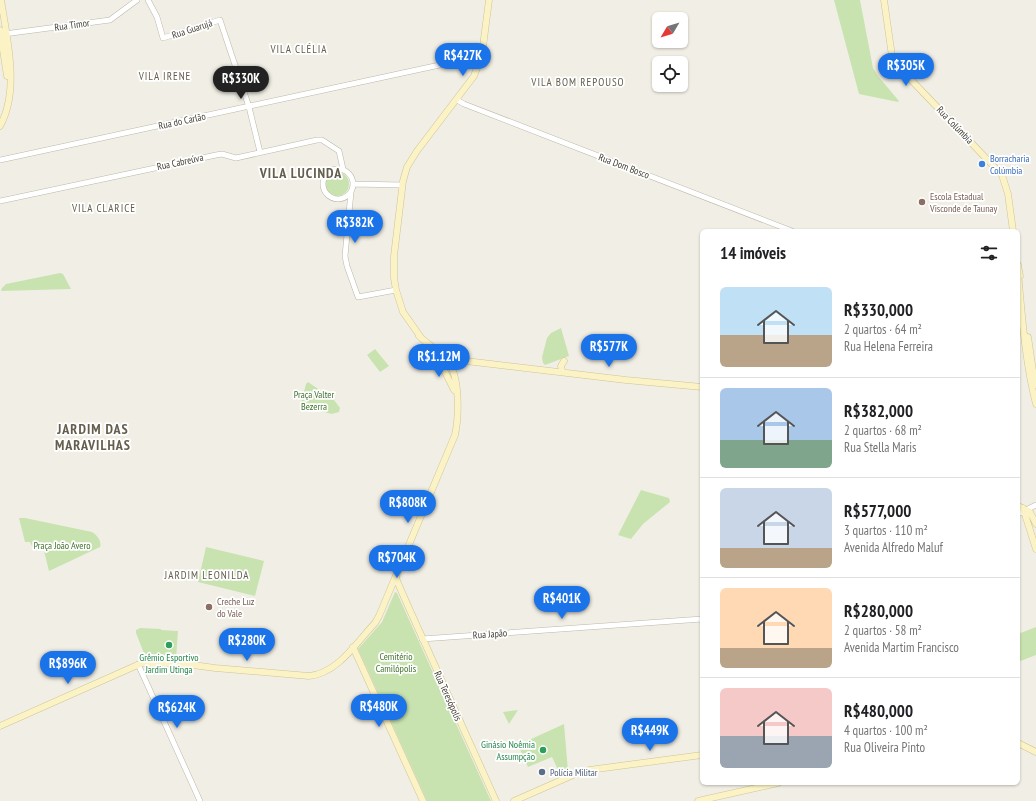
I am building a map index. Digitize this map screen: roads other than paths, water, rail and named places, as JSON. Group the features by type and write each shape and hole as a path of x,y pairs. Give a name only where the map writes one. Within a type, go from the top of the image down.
{"main road":[{"path":"0,126 6,115 9,102 9,77 2,33 1,0"},
{"path":"456,397 451,382 442,366 403,312 394,278 394,256 402,185 405,174 411,161 474,76 480,60 489,0"},
{"name":"Rua Colúmbia","path":"884,0 894,61 1002,175 1008,194 1013,229"},
{"path":"1020,277 1023,294 1030,377 1036,404"},
{"path":"1020,288 1027,342 1036,390"},
{"path":"0,726 138,664 178,663 215,668 309,676 325,672 339,661 377,619 455,435 458,420 456,397 457,388 453,371 447,360 419,336"},
{"path":"442,366 449,359 537,368 626,380 700,387"},
{"path":"562,371 561,366 564,361"},
{"path":"1022,510 1032,515 1036,524"},
{"path":"1022,510 1036,549"},
{"name":"Rua Teresópolis","path":"396,577 496,801"},
{"path":"391,589 395,588 401,590"},
{"path":"353,647 423,801"},
{"path":"1020,745 1036,752"},
{"path":"514,801 572,775 589,770 700,755"},
{"path":"698,801 769,785"}],"street":[{"name":"Rua Timor","path":"2,33 110,20 137,0"},
{"name":"Rua Guarujá","path":"148,0 157,17 163,38 220,20 249,107"},
{"name":"Rua do Carlão","path":"0,160 472,58 480,60"},
{"name":"Rua Dom Bosco","path":"457,100 787,229"},
{"path":"249,107 260,152"},
{"name":"Rua Cabreúva","path":"0,201 216,155 222,154 236,158 320,140 339,151 343,169"},
{"path":"351,192 345,198 336,199 329,197 324,190 323,180 327,173 334,169 343,169 350,175 353,184 345,256 358,297 396,290"},
{"path":"353,184 402,185"},
{"path":"1020,338 1027,342"},
{"path":"1022,510 1036,505"},
{"name":"Rua Japão","path":"422,638 700,619"},
{"path":"138,664 200,801"}],"place":[{"name":"Borracharia Colúmbia","path":"982,164"},
{"name":"Escola Estadual Visconde de Taunay","path":"922,202"},
{"name":"Creche Luz do Vale","path":"209,607"},
{"name":"Grêmio Esportivo Jardim Utinga","path":"169,645"},
{"name":"Ginásio Noêmia Assumpção","path":"543,750"},
{"name":"Polícia Militar","path":"542,772"}],"district":[{"name":"VILA CLÉLIA","path":"299,49"},
{"name":"VILA IRENE","path":"165,76"},
{"name":"VILA BOM REPOUSO","path":"578,82"},
{"name":"VILA LUCINDA","path":"301,173"},
{"name":"VILA CLARICE","path":"104,208"},
{"name":"JARDIM DAS MARAVILHAS","path":"93,438"},
{"name":"JARDIM LEONILDA","path":"207,575"}],"park label":[{"name":"Praça Valter Bezerra","path":"314,400"},
{"name":"Praça João Avero","path":"62,545"},
{"name":"Cemitério Camilópolis","path":"396,662"}]}
